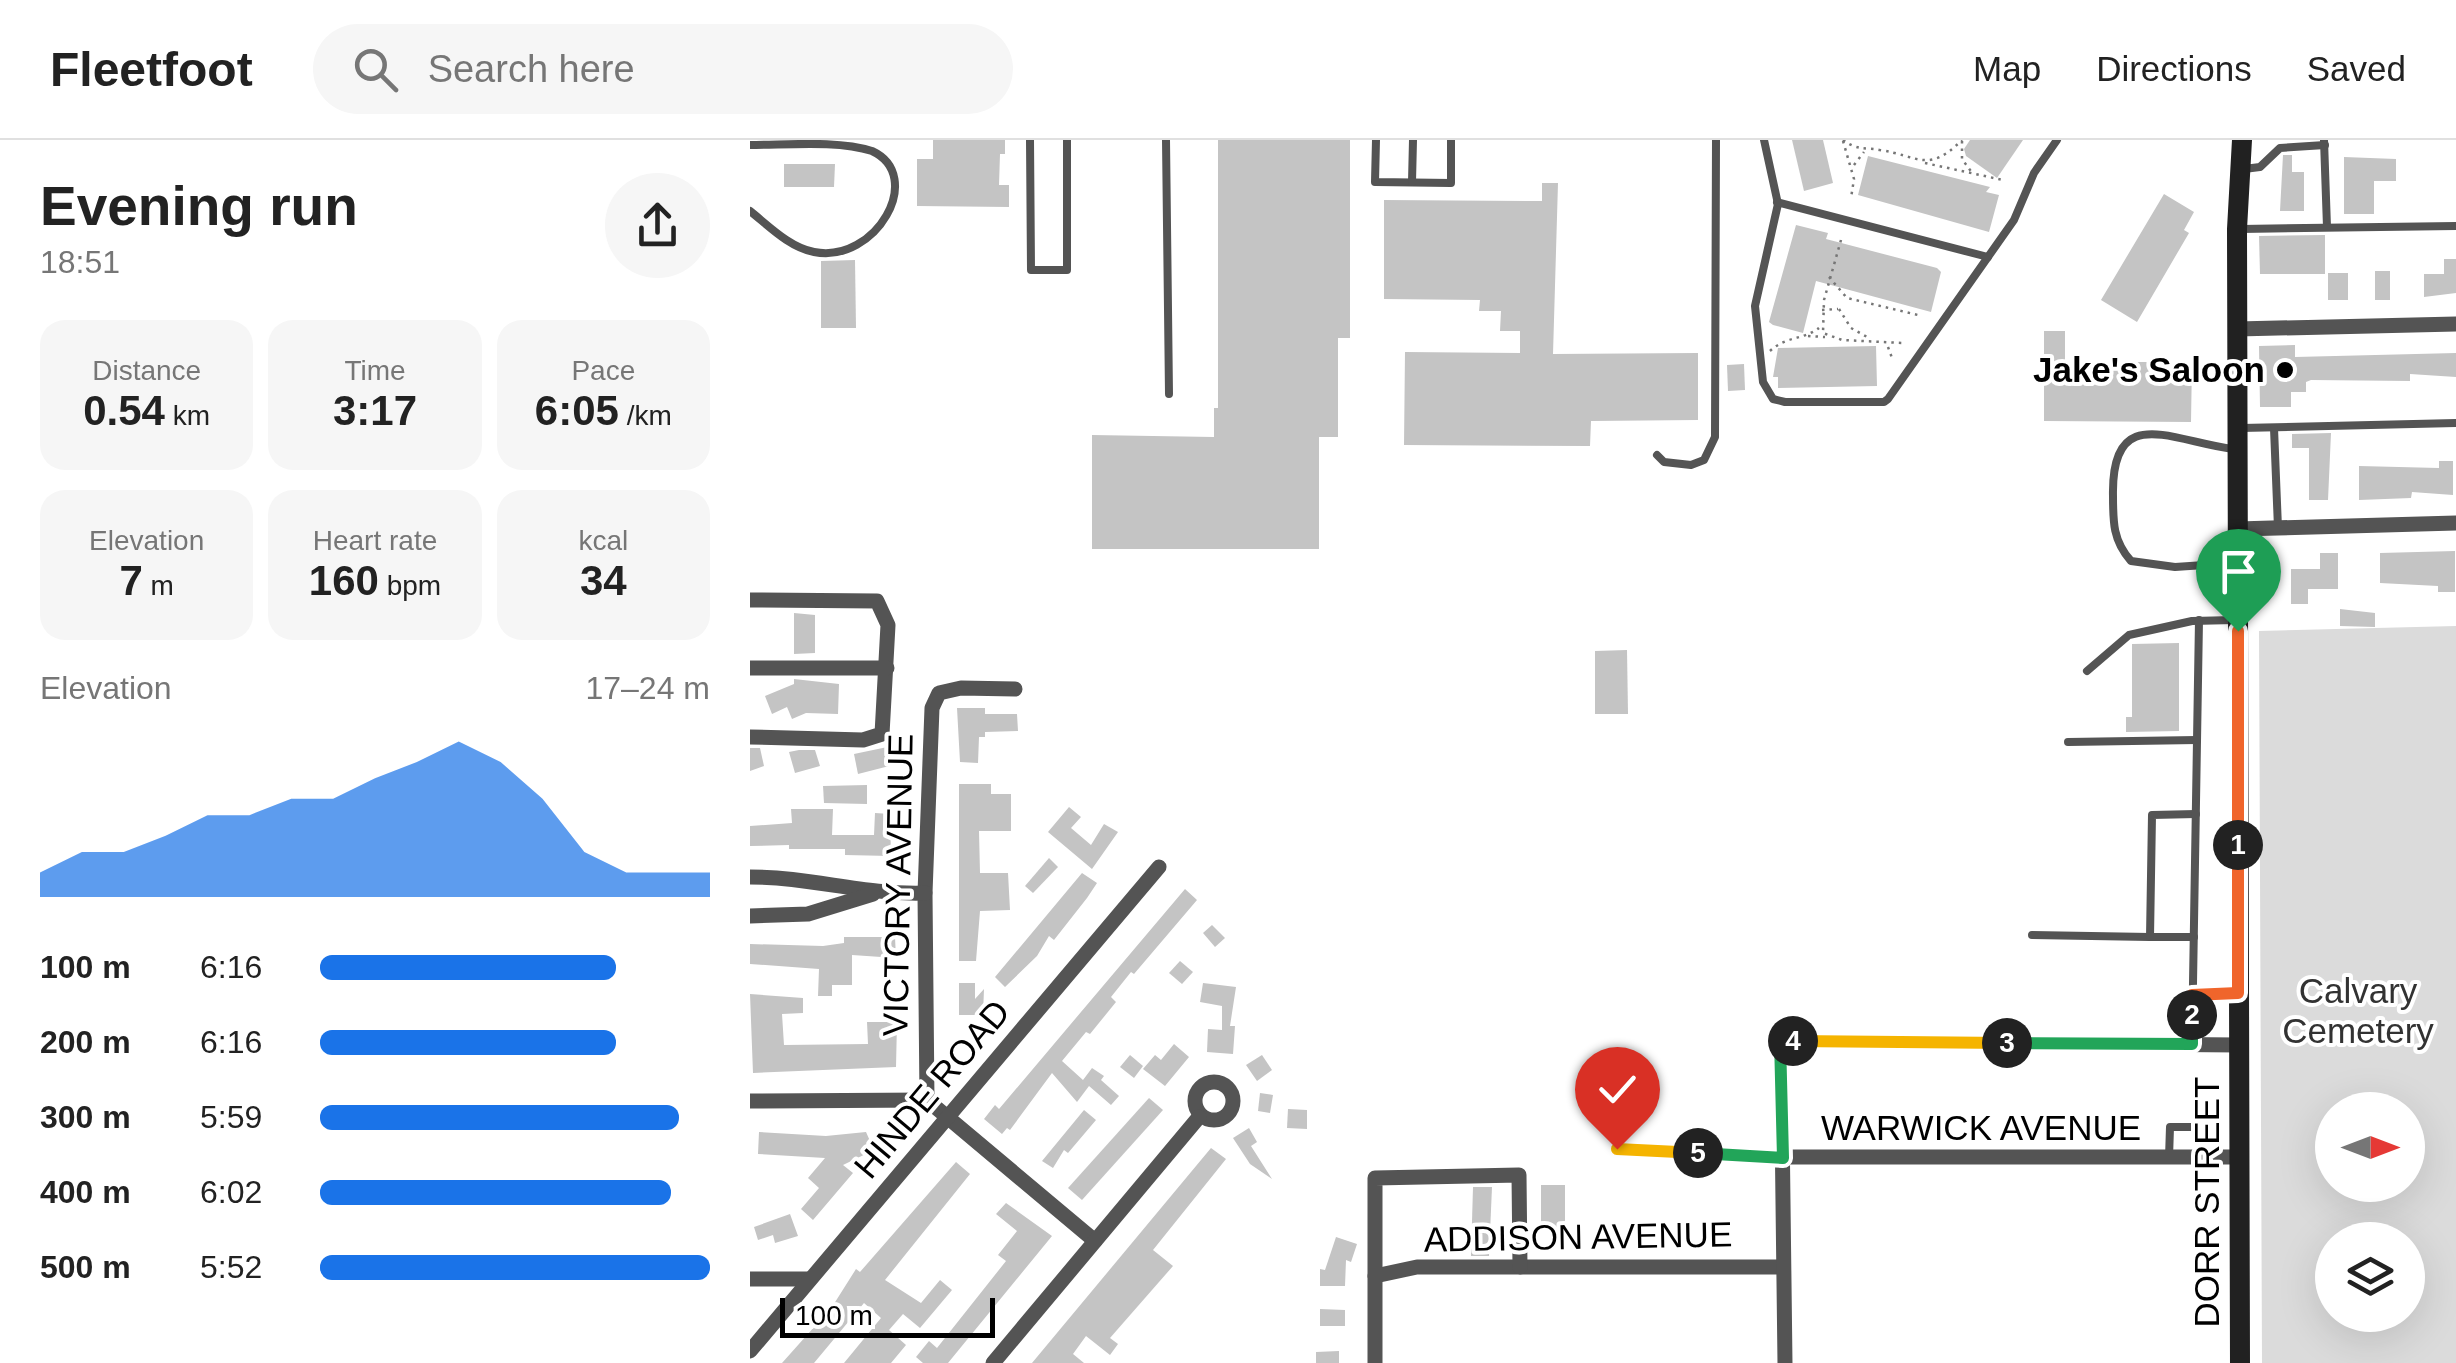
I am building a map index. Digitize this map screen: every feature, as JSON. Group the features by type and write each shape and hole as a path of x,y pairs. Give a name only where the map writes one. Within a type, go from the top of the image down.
{"main road":[{"name":"DORR STREET","path":"2240,1363 2237,229 2242,140"}],"street":[{"path":"2237,329 2456,324"},
{"path":"2238,528 2456,523"},
{"path":"750,600 877,601 888,625 885,727 875,738 750,737"},
{"path":"750,668 887,668"},
{"name":"VICTORY AVENUE","path":"927,1100 928,726 939,693 961,688 1015,689"},
{"name":"HINDE ROAD","path":"750,1351 1160,867"},
{"path":"750,877 818,880 872,894 925,893"},
{"path":"750,916 808,914 872,894"},
{"path":"1785,1363 1780,1040 2238,1045"},
{"path":"750,1102 927,1100 1095,1242"},
{"path":"992,1363 1199,1118"},
{"name":"WARWICK AVENUE","path":"1783,1158 2239,1158"},
{"path":"1375,1363 1375,1178 1519,1175 1520,1268"},
{"name":"ADDISON AVENUE","path":"1375,1276 1416,1268 1784,1267"},
{"path":"750,1279 810,1279"}],"lane":[{"path":"1030,140 1031,270 1067,270 1067,140"},
{"path":"1166,140 1169,394"},
{"path":"1376,140 1375,182 1450,183 1451,140"},
{"path":"1412,140 1412,182"},
{"path":"1657,455 1664,462 1691,465 1704,460 1715,437 1716,140"},
{"path":"1764,140 1778,202 1755,306 1763,382 1773,399 1785,402 1884,402 1904,382 1988,257 2057,140"},
{"path":"2240,169 2260,166 2280,148 2325,143 2327,228"},
{"path":"750,145 838,145 876,152 888,167 894,200 881,228 865,240 829,252 793,244 750,210"},
{"path":"1778,202 1988,257"},
{"path":"2237,229 2456,226"},
{"path":"2238,562 2176,568 2130,561 2117,546 2113,490 2114,455 2124,440 2142,433 2238,439 2274,428 2456,423"},
{"path":"2274,428 2278,528"},
{"path":"2088,671 2129,635 2200,620 2238,620"},
{"path":"2192,1044 2200,620"},
{"path":"2068,742 2197,740"},
{"path":"2150,937 2152,815 2196,814"},
{"path":"2032,936 2194,938"},
{"path":"2192,995 2238,993"},
{"path":"2169,1158 2170,1127 2203,1126"},
{"path":"1617,1149 1783,1158"}],"path":[{"path":"1843,140 1865,152 1880,150 2003,180"},
{"path":"1843,140 1853,168 1851,198"},
{"path":"1923,162 1946,154 1962,140"},
{"path":"1962,140 1962,158 1974,175"},
{"path":"1853,168 1865,152"},
{"path":"1827,337 1820,328 1822,310 1840,240"},
{"path":"1828,276 1832,286 1847,298 1918,315"},
{"path":"1839,309 1847,298"},
{"path":"1822,310 1839,309"},
{"path":"1839,309 1855,331 1888,346 1902,344"},
{"path":"1808,336 1820,328"},
{"path":"1847,340 1855,331"},
{"path":"1769,352 1786,337 1872,339"},
{"path":"1888,346 1892,358"}],"green space":[{"name":"Calvary Cemetery","path":"2456,626 2456,1363 2262,1363 2259,631"}],"building":[{"path":"933,140 1005,140 1005,154 1000,154 999,185 1009,185 1009,207 917,206 917,159 933,159"},
{"path":"1218,140 1350,140 1350,338 1338,338 1338,437 1319,437 1319,549 1092,549 1092,435 1214,437 1214,408 1218,408"},
{"path":"1792,140 1823,140 1833,183 1804,191"},
{"path":"1970,140 2023,140 1997,178 1966,156 1964,149"},
{"path":"2283,155 2292,155 2292,172 2304,172 2304,211 2280,211"},
{"path":"1868,156 1990,187 1986,192 1999,195 1989,232 1858,195"},
{"path":"2344,157 2396,159 2396,181 2374,181 2374,214 2344,214"},
{"path":"784,164 835,164 834,187 784,187"},
{"path":"1542,183 1558,183 1553,354 1698,353 1698,420 1591,421 1590,446 1404,445 1405,352 1520,353 1520,331 1500,331 1501,311 1479,311 1480,300 1384,299 1384,200 1542,201"},
{"path":"2164,194 2194,212 2184,230 2189,233 2137,322 2101,300"},
{"path":"1796,225 1828,233 1826,239 1937,268 1941,272 1931,312 1816,281 1803,333 1773,325 1769,322"},
{"path":"2325,235 2325,274 2260,274 2259,236"},
{"path":"2444,259 2456,259 2456,293 2424,297 2424,274 2444,274"},
{"path":"855,260 856,328 821,328 821,261"},
{"path":"2375,271 2390,271 2390,300 2375,300"},
{"path":"2328,273 2348,273 2348,300 2328,300"},
{"path":"2044,331 2065,331 2065,362 2192,362 2191,422 2044,421"},
{"path":"2295,345 2295,357 2456,353 2456,377 2410,374 2410,381 2311,380 2306,382 2306,392 2291,392 2291,407 2260,407 2259,346"},
{"path":"1876,346 1877,386 1778,388 1778,377 1773,377 1778,348"},
{"path":"1744,364 1745,390 1728,391 1727,365"},
{"path":"2331,433 2328,500 2309,500 2309,448 2292,448 2292,434"},
{"path":"2439,461 2453,461 2453,495 2412,492 2411,498 2359,500 2359,466 2439,468"},
{"path":"2455,551 2455,592 2438,592 2438,586 2380,583 2380,553"},
{"path":"2320,553 2338,553 2338,589 2308,589 2308,604 2291,604 2291,569 2320,569"},
{"path":"2340,609 2375,613 2375,627 2340,626"},
{"path":"794,613 815,615 815,653 794,654"},
{"path":"2179,643 2179,731 2126,732 2126,717 2132,717 2132,644"},
{"path":"1627,650 1628,714 1595,714 1595,651"},
{"path":"794,679 839,684 838,714 806,713 792,719 787,707 772,714 765,696 794,684"},
{"path":"957,708 985,708 985,714 1017,714 1018,731 985,732 985,737 979,737 978,763 960,762"},
{"path":"897,745 901,763 858,774 854,754"},
{"path":"750,748 760,748 764,766 750,771"},
{"path":"815,750 820,766 795,773 789,752"},
{"path":"959,784 991,784 991,794 1011,794 1011,831 979,831 980,873 1008,873 1010,910 980,911 976,961 959,961"},
{"path":"867,785 867,804 824,803 823,786"},
{"path":"1069,807 1081,817 1071,828 1091,845 1104,824 1118,832 1092,869 1048,832"},
{"path":"791,809 833,809 832,835 874,835 875,813 890,814 891,856 845,855 845,849 789,849 789,845 750,846 750,826 792,823"},
{"path":"1049,858 1058,867 1033,893 1025,886"},
{"path":"1082,873 1097,883 1087,898 1054,940 1049,936 1037,956 1005,987 995,977"},
{"path":"1185,889 1197,900 1134,974 1131,972 1111,997 1116,1002 1062,1061 1083,1080 1092,1068 1104,1076 1101,1080 1119,1096 1111,1105 1089,1086 1077,1102 1052,1073 1010,1130 1007,1128 1002,1134 984,1119 995,1105 999,1109"},
{"path":"1212,925 1225,938 1215,947 1203,933"},
{"path":"844,937 895,937 896,958 852,955 852,985 832,985 832,996 818,996 819,969 750,964 750,944 823,946 844,943"},
{"path":"1180,961 1193,972 1182,984 1169,973"},
{"path":"959,983 975,983 975,999 984,989 983,1015 959,1015"},
{"path":"1203,983 1236,987 1230,1026 1235,1026 1233,1054 1207,1052 1208,1029 1222,1030 1222,1006 1200,1002"},
{"path":"750,994 803,998 803,1013 782,1014 784,1045 868,1044 867,1022 897,1022 896,1067 753,1073"},
{"path":"1174,1044 1189,1057 1165,1086 1143,1069 1155,1055 1161,1060"},
{"path":"1130,1055 1143,1066 1134,1078 1120,1067"},
{"path":"1262,1055 1272,1070 1257,1081 1246,1065"},
{"path":"1260,1093 1273,1095 1270,1113 1258,1111"},
{"path":"1149,1098 1163,1110 1082,1200 1068,1188"},
{"path":"1288,1109 1307,1110 1307,1129 1287,1128"},
{"path":"1084,1110 1096,1120 1068,1153 1064,1150 1053,1168 1042,1161"},
{"path":"1249,1128 1257,1142 1251,1146 1272,1179 1250,1164 1233,1138"},
{"path":"759,1132 826,1136 866,1132 874,1150 843,1165 853,1173 813,1220 801,1209 819,1188 808,1178 825,1158 758,1154"},
{"path":"1211,1148 1226,1159 1153,1250 1173,1266 1110,1338 1118,1344 1110,1355 1086,1336 1073,1354 1084,1363 1032,1363"},
{"path":"956,1162 970,1174 885,1280 921,1303 940,1280 952,1290 920,1328 903,1314 889,1330 906,1345 891,1363 844,1363 881,1318 864,1303 814,1363 782,1363 832,1307 856,1269 860,1272"},
{"path":"1541,1185 1565,1185 1565,1229 1541,1228"},
{"path":"1473,1187 1492,1187 1489,1256 1471,1256"},
{"path":"1006,1203 1052,1236 948,1363 923,1363 916,1357 929,1341 937,1348 1006,1261 998,1255 1017,1231 996,1214"},
{"path":"790,1214 798,1236 775,1243 773,1235 758,1240 754,1227"},
{"path":"1336,1237 1357,1244 1351,1262 1346,1260 1345,1286 1320,1286 1320,1269 1325,1270"},
{"path":"1320,1309 1345,1310 1345,1326 1320,1326"},
{"path":"1339,1351 1339,1363 1316,1363 1316,1352"}],"place":[{"name":"Jake's Saloon","path":"2285,370"}],"route":[{"path":"1617,1149 1783,1158 1780,1040 2192,1044 2192,995 2238,993 2238,631"}]}
